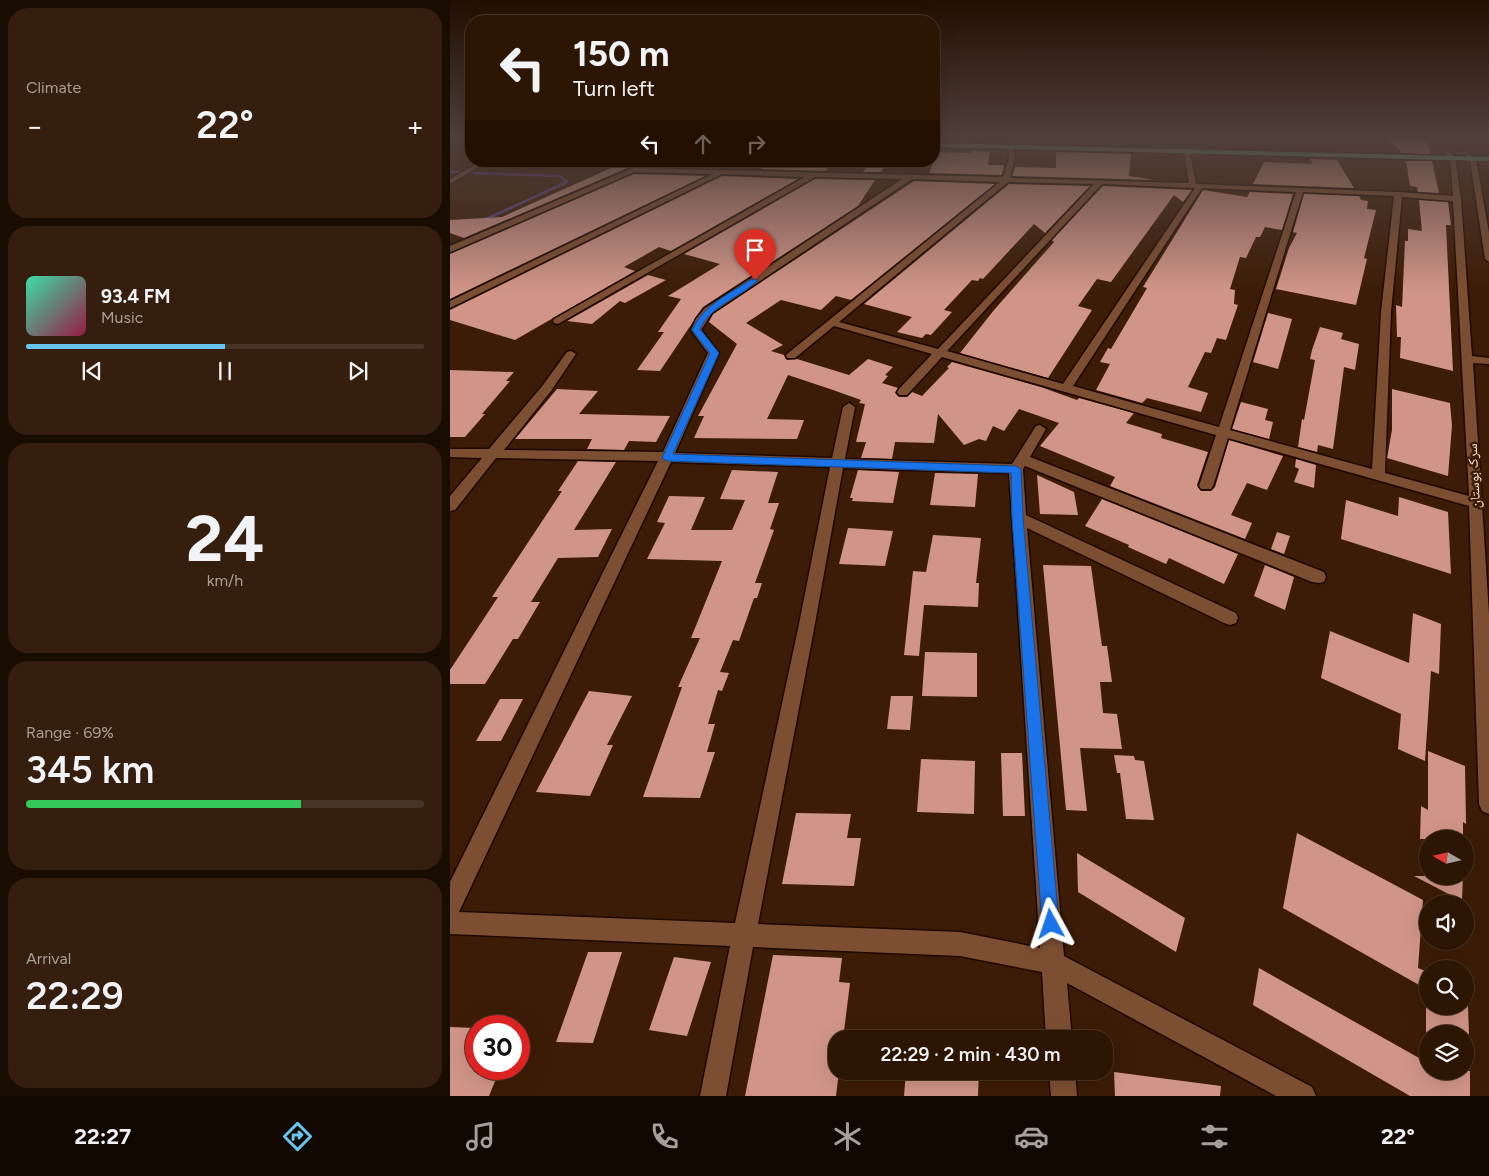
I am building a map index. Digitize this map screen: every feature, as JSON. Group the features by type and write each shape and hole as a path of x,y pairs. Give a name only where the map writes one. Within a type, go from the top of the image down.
{"street":[{"path":"450,249 589,189"},
{"path":"450,305 688,189"},
{"path":"558,321 788,189"},
{"path":"450,906 667,458 714,353 696,330 701,319 708,311 893,189"},
{"path":"791,356 995,189"},
{"path":"903,392 1093,189"},
{"path":"1066,388 1194,189"},
{"path":"1261,189 1398,194 1457,199"},
{"name":"سرک بوستان","path":"1457,189 1487,710 1489,804"},
{"path":"1478,189 1489,259"},
{"path":"1206,486 1300,191"},
{"path":"1378,476 1386,312 1398,194"},
{"path":"833,323 1222,433 1476,502"},
{"path":"450,506 547,388 571,354"},
{"path":"1467,359 1489,361"},
{"path":"713,1096 743,936 806,629 836,462 849,407"},
{"path":"1040,429 1019,464 1018,518 1059,1030"},
{"path":"450,453 836,462 1019,464 1318,577"},
{"path":"1018,518 1230,618"},
{"path":"450,923 960,944 1054,963 1303,1096"},
{"path":"1063,1080 1064,1096"}],"building":[{"path":"564,189 578,189 464,238 450,233 450,220 502,217"},
{"path":"599,189 678,189 450,299 450,254"},
{"path":"695,189 780,189 671,251 659,247 624,267 635,271 515,340 450,320 450,310"},
{"path":"797,189 869,189 858,206 703,307 660,371 637,370 664,332 658,332 681,299 668,296 720,264 684,254"},
{"path":"902,189 989,189 851,300 836,296 821,310 781,300 746,323 783,345 771,351 784,355 787,360 797,359 849,375 868,359 893,367 885,375 888,376 882,383 898,388 895,393 899,397 907,397 912,392 922,396 949,368 947,367 952,362 1041,387 1077,400 1079,398 1134,413 1126,423 1162,434 1161,438 1208,452 1197,485 1201,491 1211,491 1215,487 1229,440 1283,456 1267,490 1247,483 1231,515 1252,523 1245,539 1110,486 1115,477 1040,446 1059,423 1019,409 1004,431 993,426 986,441 979,439 964,445 938,414 934,443 895,442 892,459 861,458 866,442 856,442 865,404 859,403 861,400 788,375 767,419 804,420 797,439 694,438 704,416 698,416 737,344 709,322 713,314"},
{"path":"1003,189 1087,189 1045,233 1034,224 983,279 980,278 978,281 972,280 944,310 952,312 931,335 926,334 922,338 897,332 912,317 864,304"},
{"path":"1100,189 1192,190 1183,202 1174,195 1111,282 1097,279 1078,306 1092,310 1048,378 960,353 994,310 1054,242 1052,240"},
{"path":"1417,189 1438,189 1439,193 1418,192"},
{"path":"1203,190 1247,197 1250,192 1293,194 1282,230 1265,227 1260,237 1256,237 1246,258 1240,257 1230,289 1235,290 1234,304 1238,305 1226,340 1217,338 1211,353 1205,352 1188,387 1208,393 1201,412 1147,398 1142,403 1096,390 1110,364 1100,362 1108,348 1111,349 1147,288 1143,287"},
{"path":"1304,194 1359,196 1361,200 1368,201 1367,209 1376,210 1364,258 1367,259 1356,305 1276,289 1289,248 1297,233 1293,232"},
{"path":"1419,200 1448,202 1451,225 1446,225 1453,371 1400,358 1401,337 1397,337 1396,305 1402,307 1405,241 1408,241 1408,229 1422,231"},
{"path":"648,275 666,280 625,303 620,301 592,324 567,321"},
{"path":"1268,313 1292,319 1278,369 1253,362"},
{"path":"1320,327 1343,333 1341,339 1359,344 1355,370 1344,367 1333,449 1318,445 1317,452 1298,447 1315,360 1310,359"},
{"path":"450,370 514,372 506,381 510,381 465,437 450,437"},
{"path":"557,389 598,391 579,414 670,416 656,442 629,441 624,450 587,449 592,439 515,439"},
{"path":"1392,389 1450,403 1452,426 1448,476 1387,458 1392,430"},
{"path":"1241,402 1268,409 1265,420 1273,422 1269,439 1232,429"},
{"path":"1296,459 1316,465 1314,488 1294,482 1299,469 1295,467"},
{"path":"578,461 616,462 574,530 612,529 598,557 558,558 531,602 540,602 518,639 513,639 485,684 450,684 450,670 498,597 492,597 562,491 558,491"},
{"path":"732,470 778,472 768,503 779,503 770,529 774,530 755,583 762,583 757,598 754,598 739,641 733,640 720,672 729,673 722,691 718,690 708,724 715,724 707,752 715,752 700,798 643,797 682,687 678,687 700,638 691,638 722,561 647,559 665,523 657,522 669,496 705,497 691,530 732,530 745,500 720,499"},
{"path":"858,470 899,472 893,503 852,501 853,498 850,498"},
{"path":"935,473 978,474 975,507 930,505"},
{"path":"1037,475 1074,492 1078,515 1040,514"},
{"path":"1399,497 1448,512 1451,574 1341,539 1346,500 1398,516"},
{"path":"1102,499 1238,554 1224,584 1169,558 1166,564 1085,526"},
{"path":"848,528 893,531 885,566 839,564"},
{"path":"1277,532 1290,536 1284,554 1271,549"},
{"path":"933,535 981,538 976,583 979,583 978,607 924,605 919,656 904,655 913,571 926,572"},
{"path":"1043,565 1091,566 1102,646 1107,646 1112,682 1100,682 1103,713 1117,714 1122,749 1080,748 1087,811 1066,810"},
{"path":"1265,565 1294,577 1285,610 1254,596"},
{"path":"1413,613 1441,624 1439,674 1431,671 1425,761 1398,749 1401,714 1321,678 1330,631 1409,663"},
{"path":"925,652 977,653 977,697 922,696"},
{"path":"589,691 632,696 607,745 613,745 590,796 536,792"},
{"path":"891,696 913,696 910,730 887,729"},
{"path":"500,699 523,699 501,741 476,741"},
{"path":"1428,751 1465,766 1466,824 1463,822 1463,830 1420,830 1421,806 1428,810"},
{"path":"1001,753 1022,753 1025,816 1003,816"},
{"path":"1114,755 1134,756 1135,760 1144,761 1154,820 1126,819 1120,773 1117,773"},
{"path":"921,759 975,761 974,814 917,812"},
{"path":"796,813 851,814 847,838 861,838 854,886 782,884"},
{"path":"1297,833 1419,898 1419,985 1283,908"},
{"path":"1077,853 1185,918 1176,952 1078,892"},
{"path":"1431,885 1463,885 1462,895 1450,895"},
{"path":"588,952 622,952 593,1043 556,1042"},
{"path":"773,955 842,958 839,982 850,983 844,1030 828,1030 828,1080 838,1080 836,1096 745,1096"},
{"path":"674,957 711,962 687,1036 649,1030"},
{"path":"1259,968 1419,1058 1419,1080 1470,1080 1470,1096 1410,1096 1253,1005"},
{"path":"1426,1015 1468,1015 1469,1025 1426,1025"},
{"path":"450,1027 465,1028 465,1080 496,1080 489,1096 450,1096"},
{"path":"1114,1072 1221,1086 1220,1096 1115,1096"},
{"path":"905,1080 979,1080 978,1096 904,1096"}],"waterway":[{"path":"484,220 551,189"}],"route":[{"path":"755,280 708,311 701,319 696,330 714,353 667,458 1016,469 1018,518 1051,924"}]}
